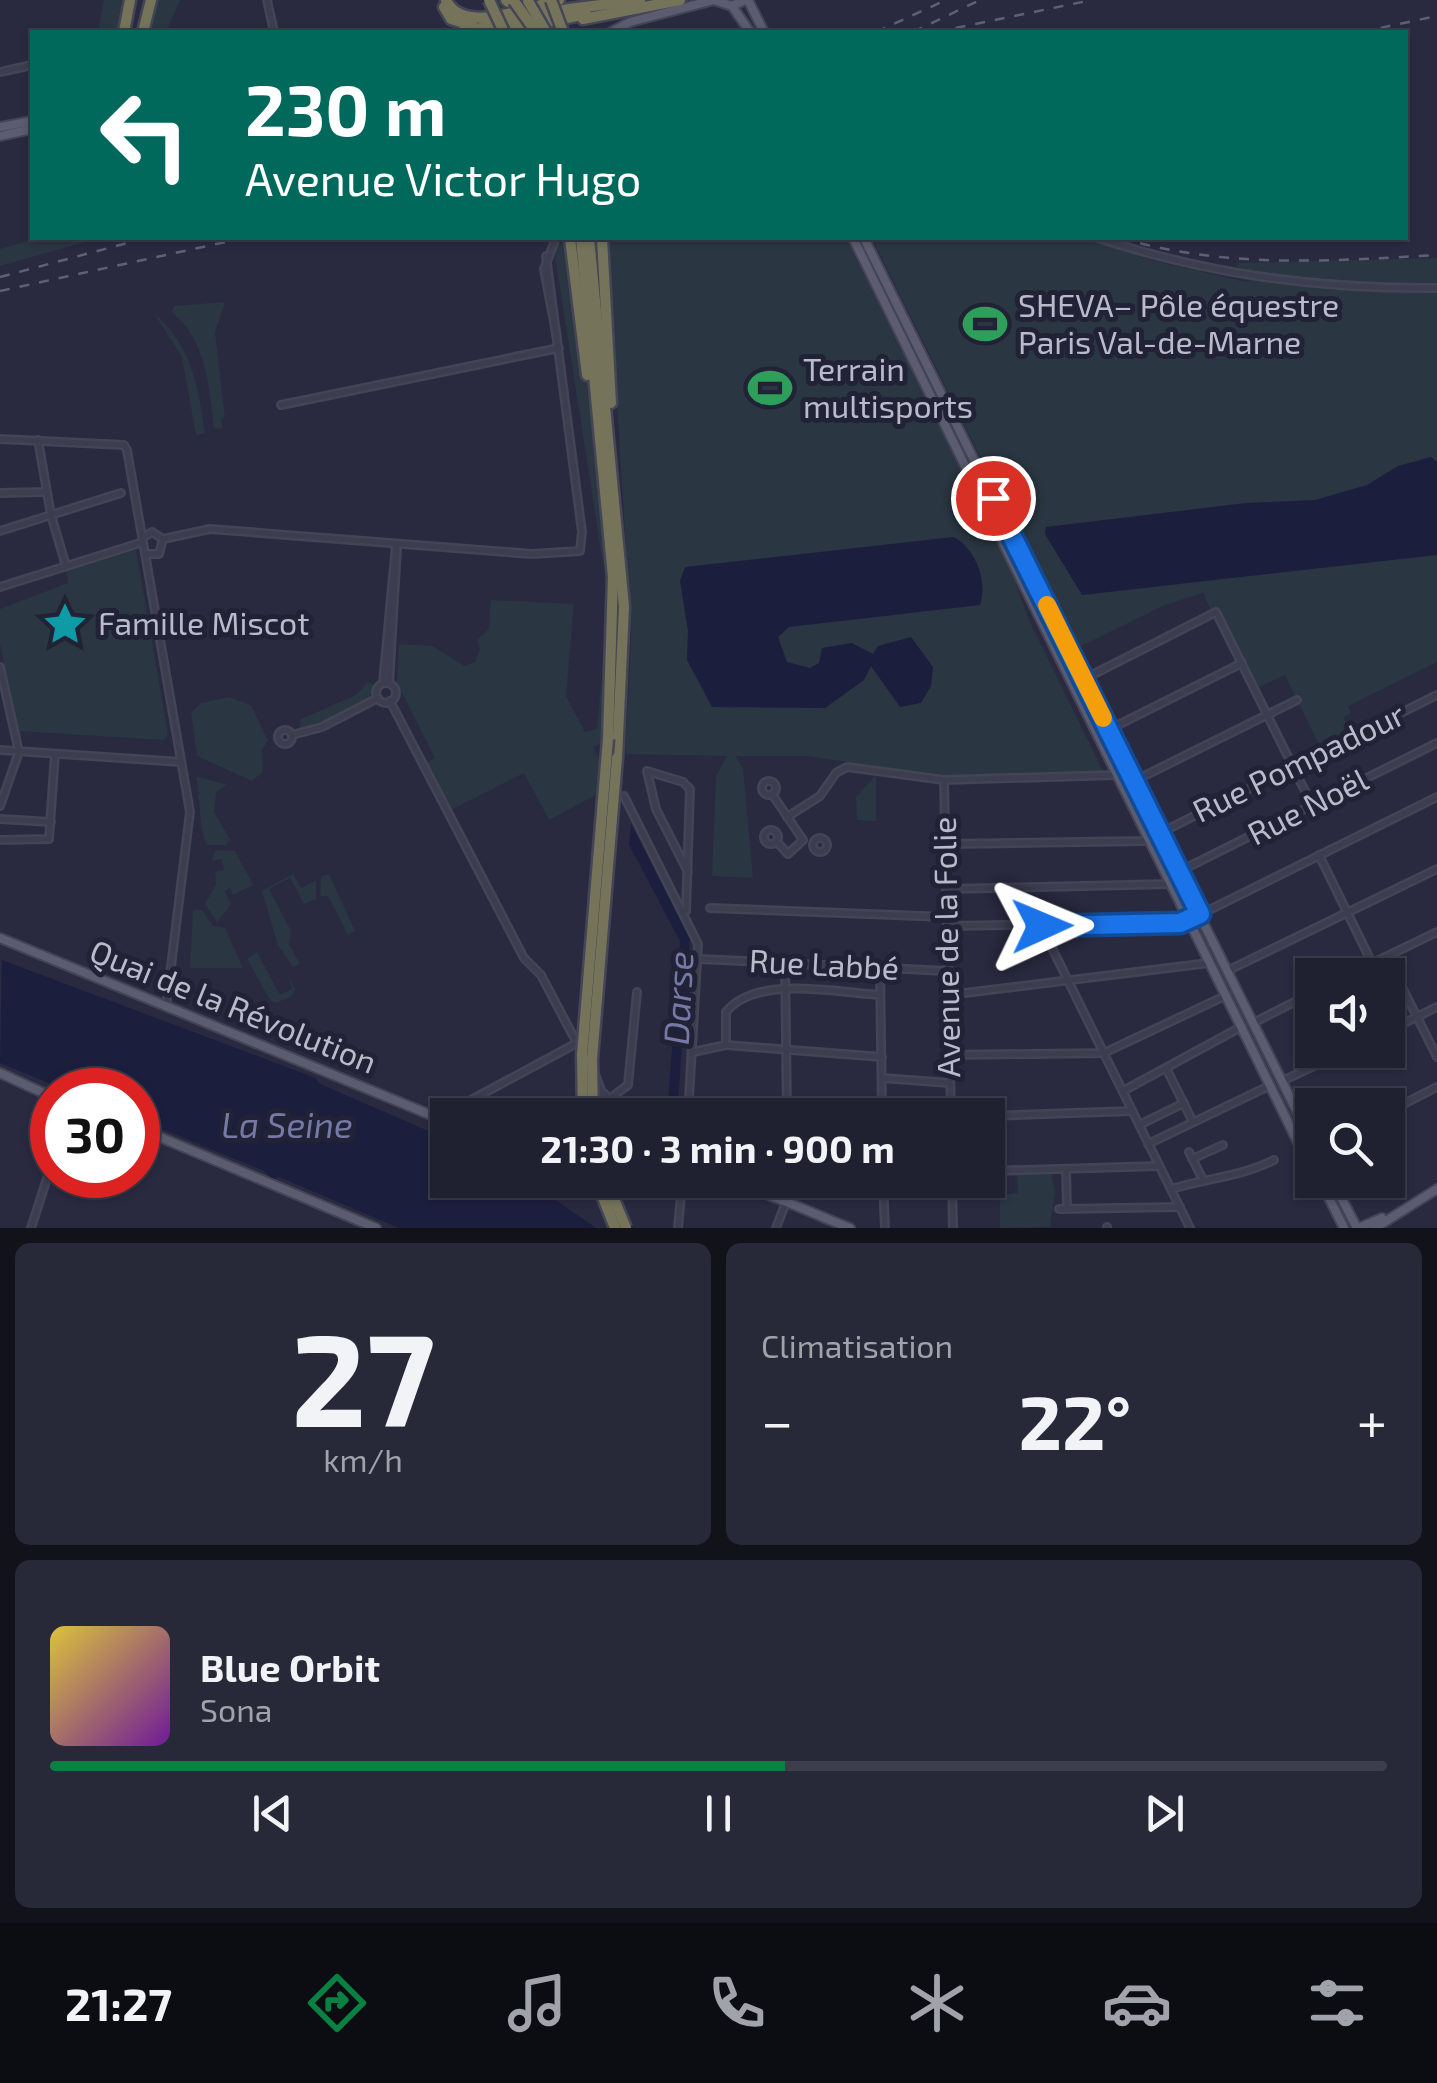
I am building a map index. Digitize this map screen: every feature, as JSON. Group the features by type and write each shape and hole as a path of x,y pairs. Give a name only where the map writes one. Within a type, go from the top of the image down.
{"highway":[{"path":"124,30 130,0"},
{"path":"144,30 151,0"},
{"path":"444,0 452,11 468,18 559,0"},
{"path":"444,0 446,30"},
{"path":"489,0 501,30"},
{"path":"551,0 562,30"},
{"path":"569,14 601,0"},
{"path":"509,30 640,0"},
{"path":"471,30 680,0"},
{"path":"510,1 532,30"},
{"path":"527,1 545,30"},
{"path":"446,14 461,25 489,26"},
{"path":"572,240 587,256"},
{"path":"582,240 587,256 624,606 617,758 592,1059 593,1098"},
{"path":"583,1098 582,1054 608,739 614,610 606,454 594,441 589,240"},
{"path":"587,256 600,240"},
{"path":"603,1198 615,1228"},
{"path":"614,1198 626,1228"}],"main road":[{"path":"616,30 714,0 732,6 749,30"},
{"path":"732,6 746,0 763,30"},
{"path":"0,127 30,121"},
{"path":"0,136 30,129"},
{"path":"854,240 1084,679 1295,1106"},
{"path":"865,240 1188,921 1295,1135"},
{"name":"Quai de la Révolution","path":"0,938 430,1115"},
{"path":"0,1071 30,1084"},
{"path":"1286,1118 1295,1127"},
{"path":"160,1139 376,1228"},
{"path":"160,1140 364,1228"},
{"path":"1375,1228 1437,1189"},
{"path":"773,1198 850,1228"},
{"path":"1331,1198 1350,1228"},
{"path":"1338,1198 1350,1228"},
{"path":"1350,1228 1396,1212"}],"street":[{"path":"267,0 274,30"},
{"path":"0,72 30,65"},
{"path":"0,588 144,538 163,539 210,529 396,545 574,554 582,549 546,256 555,240"},
{"path":"1104,240 1168,261 1262,279 1369,289 1437,288"},
{"path":"281,404 558,344"},
{"path":"0,439 124,444 144,538 190,830 166,1006"},
{"path":"38,440 50,515 66,566"},
{"path":"0,493 46,492"},
{"path":"0,531 121,494"},
{"path":"148,573 163,549 163,539"},
{"path":"390,702 396,693 386,683 396,545"},
{"path":"145,554 156,556"},
{"path":"1084,679 1216,612 1312,804"},
{"path":"1108,730 1242,663"},
{"path":"0,672 19,752 0,806"},
{"path":"378,698 377,688 386,683"},
{"name":"Rue Pompadour","path":"1149,838 1437,695"},
{"path":"292,736 322,728 378,698 390,702 524,958 541,974 606,1098"},
{"path":"1134,780 1297,700"},
{"name":"Rue Noël","path":"1180,871 1437,742"},
{"path":"0,750 182,762"},
{"path":"0,840 48,840 54,754"},
{"path":"787,817 820,796 844,768 944,780 1118,775"},
{"path":"686,916 688,872 690,789 683,782 647,771 652,799 688,872"},
{"name":"Avenue de la Folie","path":"944,780 950,1098"},
{"path":"772,794 802,840 814,842"},
{"path":"624,796 696,936 700,960 689,1098"},
{"path":"947,926 1188,921 1437,797"},
{"path":"0,819 52,822"},
{"path":"946,844 1149,838"},
{"path":"777,842 788,854 802,840"},
{"path":"1318,855 1370,958"},
{"path":"1228,971 1437,869"},
{"path":"946,889 1171,884"},
{"path":"710,908 947,916"},
{"path":"1046,925 1049,942 1190,1228"},
{"path":"1437,932 1387,957 1437,1057"},
{"name":"Rue Labbé","path":"700,960 948,971"},
{"path":"948,995 1207,964 1209,960"},
{"path":"784,963 787,1098"},
{"path":"880,967 882,1098"},
{"path":"726,1045 724,1022 734,1004 751,994 785,991 880,995"},
{"path":"611,1098 628,1086 637,992"},
{"path":"950,1055 1104,1053 1227,995"},
{"path":"1253,1022 1295,1001"},
{"path":"1405,1023 1437,1007"},
{"path":"1122,1092 1239,1030 1241,1024"},
{"path":"475,1098 577,1044"},
{"path":"693,1052 726,1045 882,1056"},
{"path":"1166,1068 1193,1122"},
{"path":"1282,1081 1310,1068"},
{"path":"882,1078 950,1082"},
{"path":"1148,1144 1271,1087"},
{"path":"1405,1103 1437,1087"},
{"path":"592,1098 602,1092"},
{"path":"1139,1126 1184,1103"},
{"path":"1005,1115 1132,1111"},
{"path":"1202,1180 1191,1156 1222,1145"},
{"path":"1170,1189 1220,1174 1240,1176 1274,1160"},
{"path":"1005,1171 1159,1166"},
{"path":"1066,1169 1063,1209 1180,1207"},
{"path":"31,1228 41,1198"},
{"path":"678,1228 681,1198"},
{"path":"776,1228 786,1198"},
{"path":"884,1198 884,1228"},
{"path":"952,1198 953,1228"}],"shaded area":[{"path":"104,0 125,0 119,30 98,30"},
{"path":"156,0 180,0 167,30 148,30"},
{"path":"31,240 92,240 0,266 0,249"},
{"path":"567,240 599,490 605,593 555,256 557,245"},
{"path":"607,240 847,240 1013,575 1029,620 1103,771 941,776 807,756 735,756 743,768 753,878 712,876 716,776 727,756 625,754 631,634"},
{"path":"873,240 1093,240 1163,263 1246,282 1260,274 1240,272 1236,263 1437,258 1437,662 1348,706 1351,713 1344,717 1351,733 1320,747 1285,675 1259,687 1219,608 1211,611 1203,593 1165,605 1075,649"},
{"path":"225,302 215,333 225,417 221,419 223,428 214,429 208,381 199,351 184,324 172,312 174,306"},
{"path":"154,313 177,339 191,367 205,433 196,435 182,357"},
{"path":"136,550 168,734 164,740 18,731 0,644 0,609 68,583 66,571"},
{"path":"491,600 574,604 566,696 585,732 597,729 606,626 601,744 593,747 613,786 549,820 524,773 451,810 426,763 435,758 397,683 399,644 432,646 465,666 475,662 480,650 477,640 489,629"},
{"path":"368,682 374,685 368,701 318,727 299,728 301,719 356,695"},
{"path":"229,697 251,705 268,741 262,749 263,772 252,781 197,756 191,713 201,703"},
{"path":"876,775 876,821 857,820 856,797"},
{"path":"196,776 227,785 216,792 214,812 230,839 226,845 207,845 204,840"},
{"path":"215,850 235,851 253,885 233,895 230,888 225,891 231,905 217,922 205,904 216,884 215,872 224,870 222,859 212,861"},
{"path":"293,874 301,888 316,880 316,899 304,904 290,878 269,889 291,931 289,944 300,964 293,967 278,945 262,891"},
{"path":"329,874 355,931 348,935 328,896 320,896 321,876"},
{"path":"193,910 202,910 213,926 225,928 243,968 190,968"},
{"path":"257,952 280,995 292,989 289,976 295,989 292,996 276,1003 270,1000 247,959"},
{"path":"1051,1172 1055,1193 1050,1227 1000,1228 1000,1198 1018,1193 1017,1173"}],"water":[{"path":"1431,457 1437,462 1437,555 1082,595 1045,534 1046,527 1246,503 1315,500 1367,485 1398,466"},
{"path":"954,537 978,567 980,605 789,627 778,637 787,662 810,668 819,663 822,648 852,643 873,654 878,646 911,637 933,667 931,686 921,703 900,707 871,666 864,680 825,708 712,707 687,660 688,631 680,581 685,567"},
{"name":"Darse","path":"631,824 690,938 678,1098 668,1098 680,941 629,845"},
{"name":"La Seine","path":"2,960 316,1078 318,1083 430,1132 430,1198 553,1198 596,1228 399,1228 279,1177 273,1180 264,1171 160,1128 160,1068 30,1068 30,1075 0,1063"}],"railway":[{"path":"880,30 946,0"},
{"path":"917,30 980,0"},
{"path":"946,30 1092,0"},
{"path":"1370,30 1437,16"},
{"path":"0,277 139,240"},
{"path":"0,291 235,240"},
{"path":"1129,240 1239,259 1437,255"}],"slow traffic":[{"path":"1047,605 1103,718"}],"place":[{"name":"SHEVA– Pôle équestre Paris Val-de-Marne","path":"985,324"},
{"name":"Terrain multisports","path":"770,388"},
{"name":"Famille Miscot","path":"65,624"}],"route":[{"path":"993,498 1200,914 1180,923 1042,926"}]}
